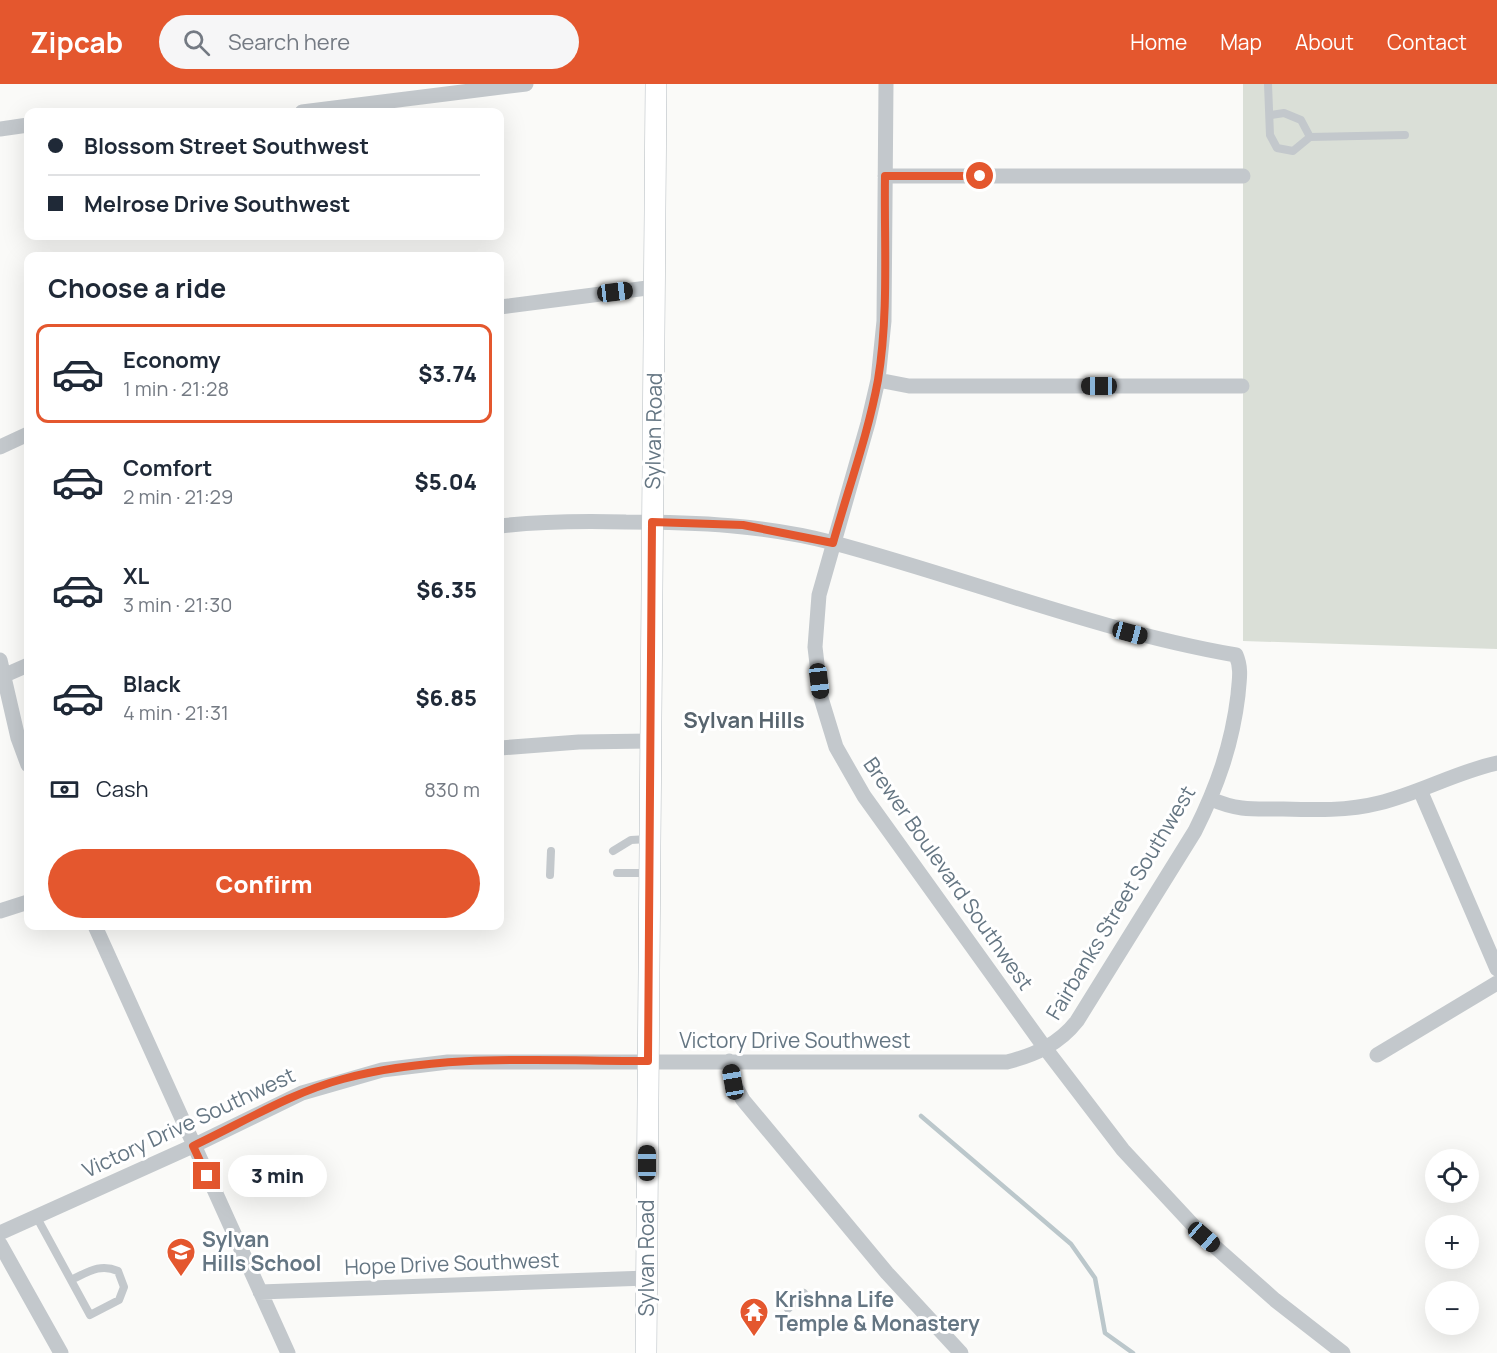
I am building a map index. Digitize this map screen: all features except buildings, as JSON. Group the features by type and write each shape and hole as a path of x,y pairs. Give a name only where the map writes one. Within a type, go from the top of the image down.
{"main road":[{"name":"Sylvan Road","path":"646,1353 656,84"}],"street":[{"path":"334,108 526,84"},
{"name":"Brewer Boulevard Southwest","path":"886,84 884,321 878,380 819,596 815,647 821,698 837,747 864,796 1045,1048 1123,1150 1204,1237 1275,1300 1343,1353"},
{"path":"0,129 24,126"},
{"path":"885,176 1243,176"},
{"path":"504,306 655,287"},
{"path":"878,380 909,386 1242,386"},
{"path":"0,447 24,436"},
{"path":"504,526 569,521 743,525 833,543"},
{"name":"Fairbanks Street Southwest","path":"833,543 1090,622 1170,644 1236,655 1241,665 1235,722 1226,761 1195,831 1077,1021 1065,1037 1045,1048"},
{"path":"0,660 18,738 24,754"},
{"path":"3,676 24,667"},
{"path":"504,748 579,742 650,741"},
{"path":"1211,799 1233,809 1334,810 1378,803 1420,790 1469,769 1497,763"},
{"path":"1420,790 1497,969"},
{"path":"0,910 24,903"},
{"path":"96,930 288,1353"},
{"path":"1377,1055 1497,983"},
{"name":"Victory Drive Southwest","path":"0,1233 193,1146 302,1093 382,1070 448,1062 1007,1062 1045,1048"},
{"path":"729,1061 733,1082 743,1100 887,1273 961,1353"},
{"path":"0,1244 61,1353"},
{"name":"Hope Drive Southwest","path":"260,1292 647,1278"}],"lane":[{"path":"1268,84 1270,135 1277,148 1293,151 1310,137 1405,135"},
{"path":"1271,115 1284,113 1301,120 1310,137"},
{"path":"613,851 631,840 649,839"},
{"path":"550,875 551,851"},
{"path":"617,873 649,873"},
{"path":"36,1216 90,1315 119,1300 124,1287 118,1271 107,1266 98,1267 71,1280"},
{"path":"788,1309 804,1293"}],"shaded area":[{"path":"1243,84 1497,84 1497,649 1243,641"}],"waterway":[{"path":"921,1116 1071,1244 1095,1278 1105,1333 1133,1353"}],"place":[{"name":"Sylvan Hills School","path":"181,1278"},
{"name":"Krishna Life Temple & Monastery","path":"754,1338"}],"district":[{"name":"Sylvan Hills","path":"744,720"}],"route":[{"path":"207,1176 193,1146 302,1093 341,1080 382,1070 448,1062 648,1061 652,522 743,525 833,543 868,423 878,380 884,321 885,176 980,176"}]}
